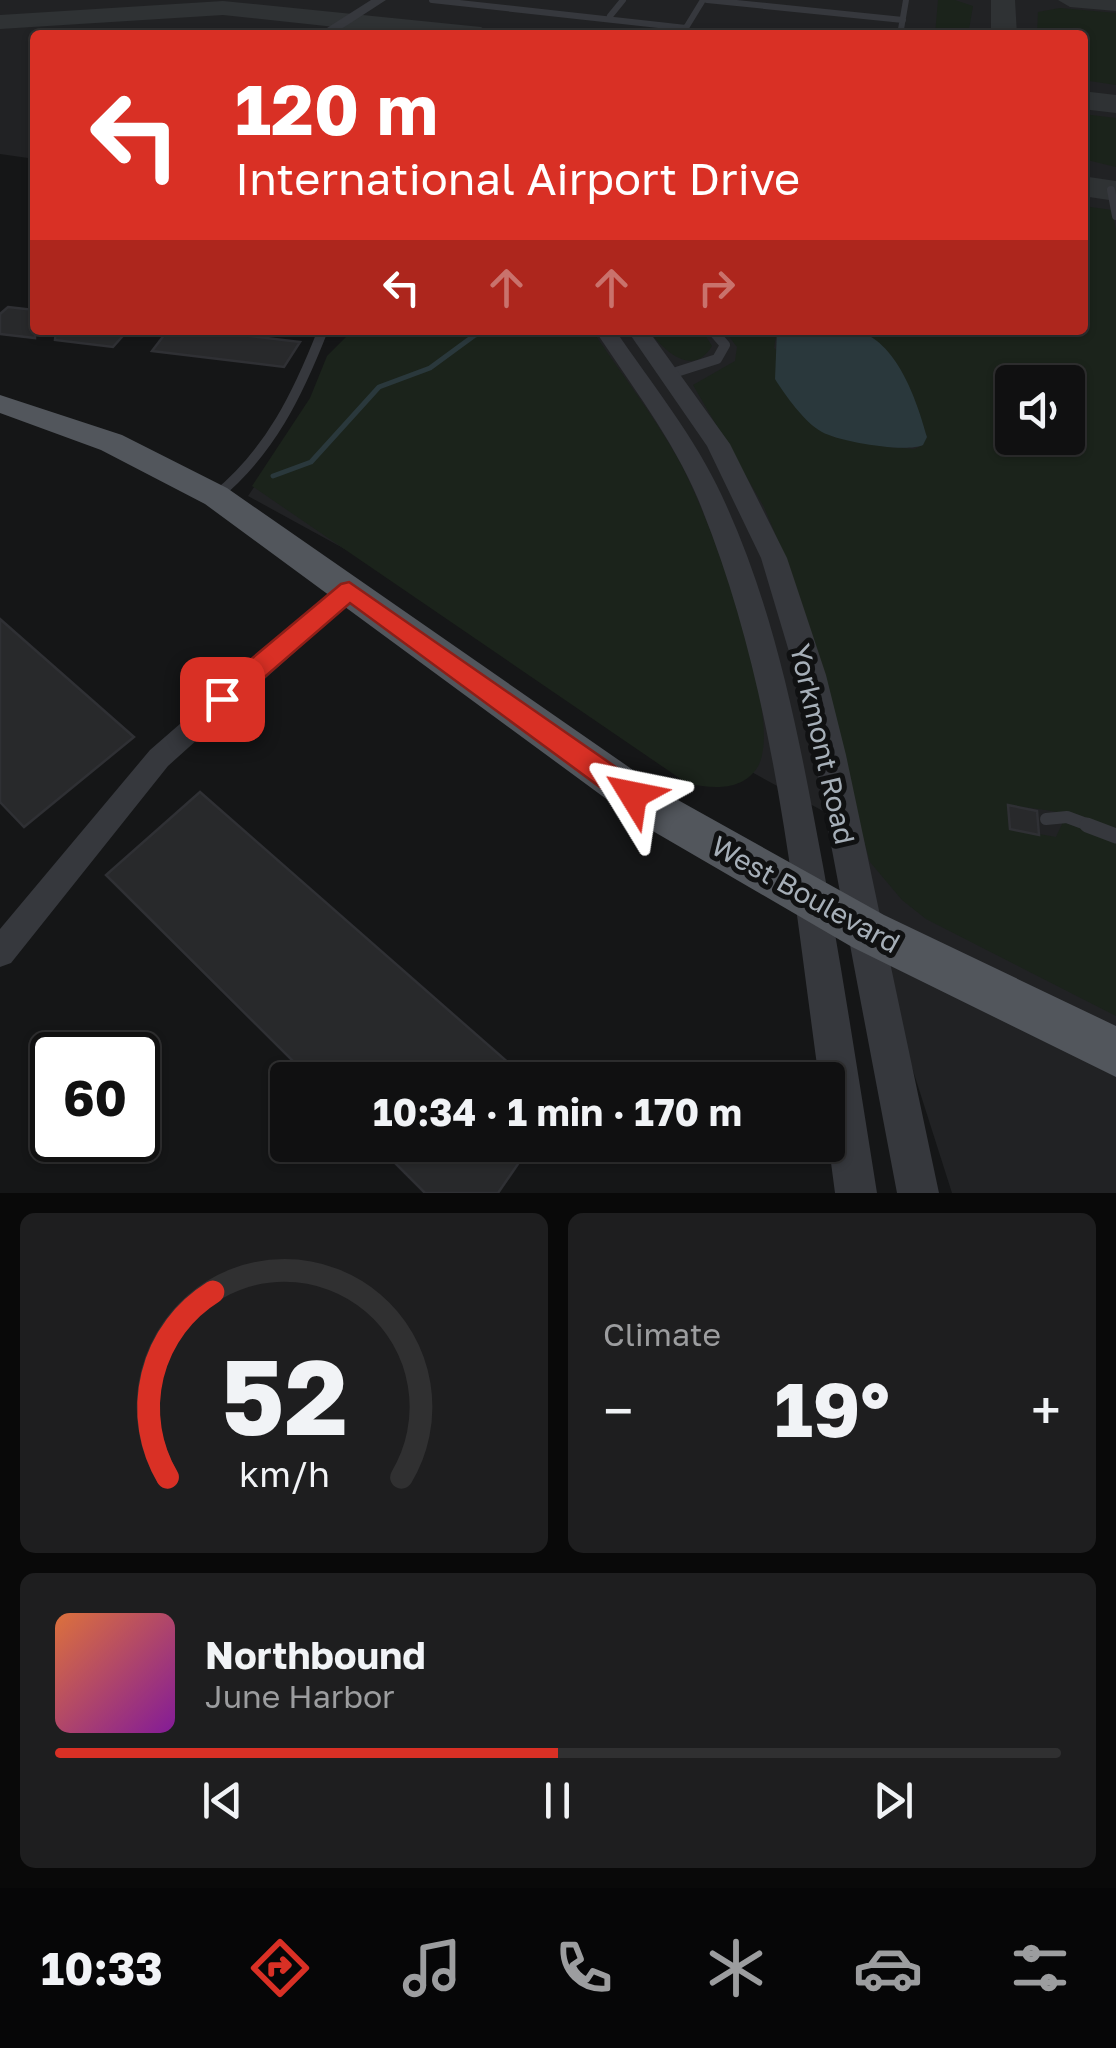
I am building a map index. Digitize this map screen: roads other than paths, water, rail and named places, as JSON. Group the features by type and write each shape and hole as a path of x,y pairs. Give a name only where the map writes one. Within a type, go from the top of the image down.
{"main road":[{"name":"West Boulevard","path":"0,404 104,436 144,454 216,496 612,781 868,931 1116,1052"}],"street":[{"path":"332,30 380,0"},
{"path":"348,30 396,0"},
{"name":"Yorkmont Road","path":"610,335 718,444 774,558 811,675 852,878 868,931 918,1193"},
{"name":"Yorkmont Road","path":"639,335 687,453 710,497 757,623 774,692 812,899 856,1193"},
{"path":"0,952 159,758 349,590"}],"lane":[{"path":"432,0 668,30"},
{"path":"610,16 622,0"},
{"path":"685,30 705,0 903,20"},
{"path":"790,9 804,0"},
{"path":"901,30 906,0"},
{"path":"1111,190 1116,216"},
{"path":"216,496 246,471 296,396 320,335"},
{"path":"655,377 717,360 724,344 716,335"},
{"path":"1046,820 1066,817 1116,836"}],"waterway":[{"path":"273,476 311,462 379,387 430,368 475,335"}]}
